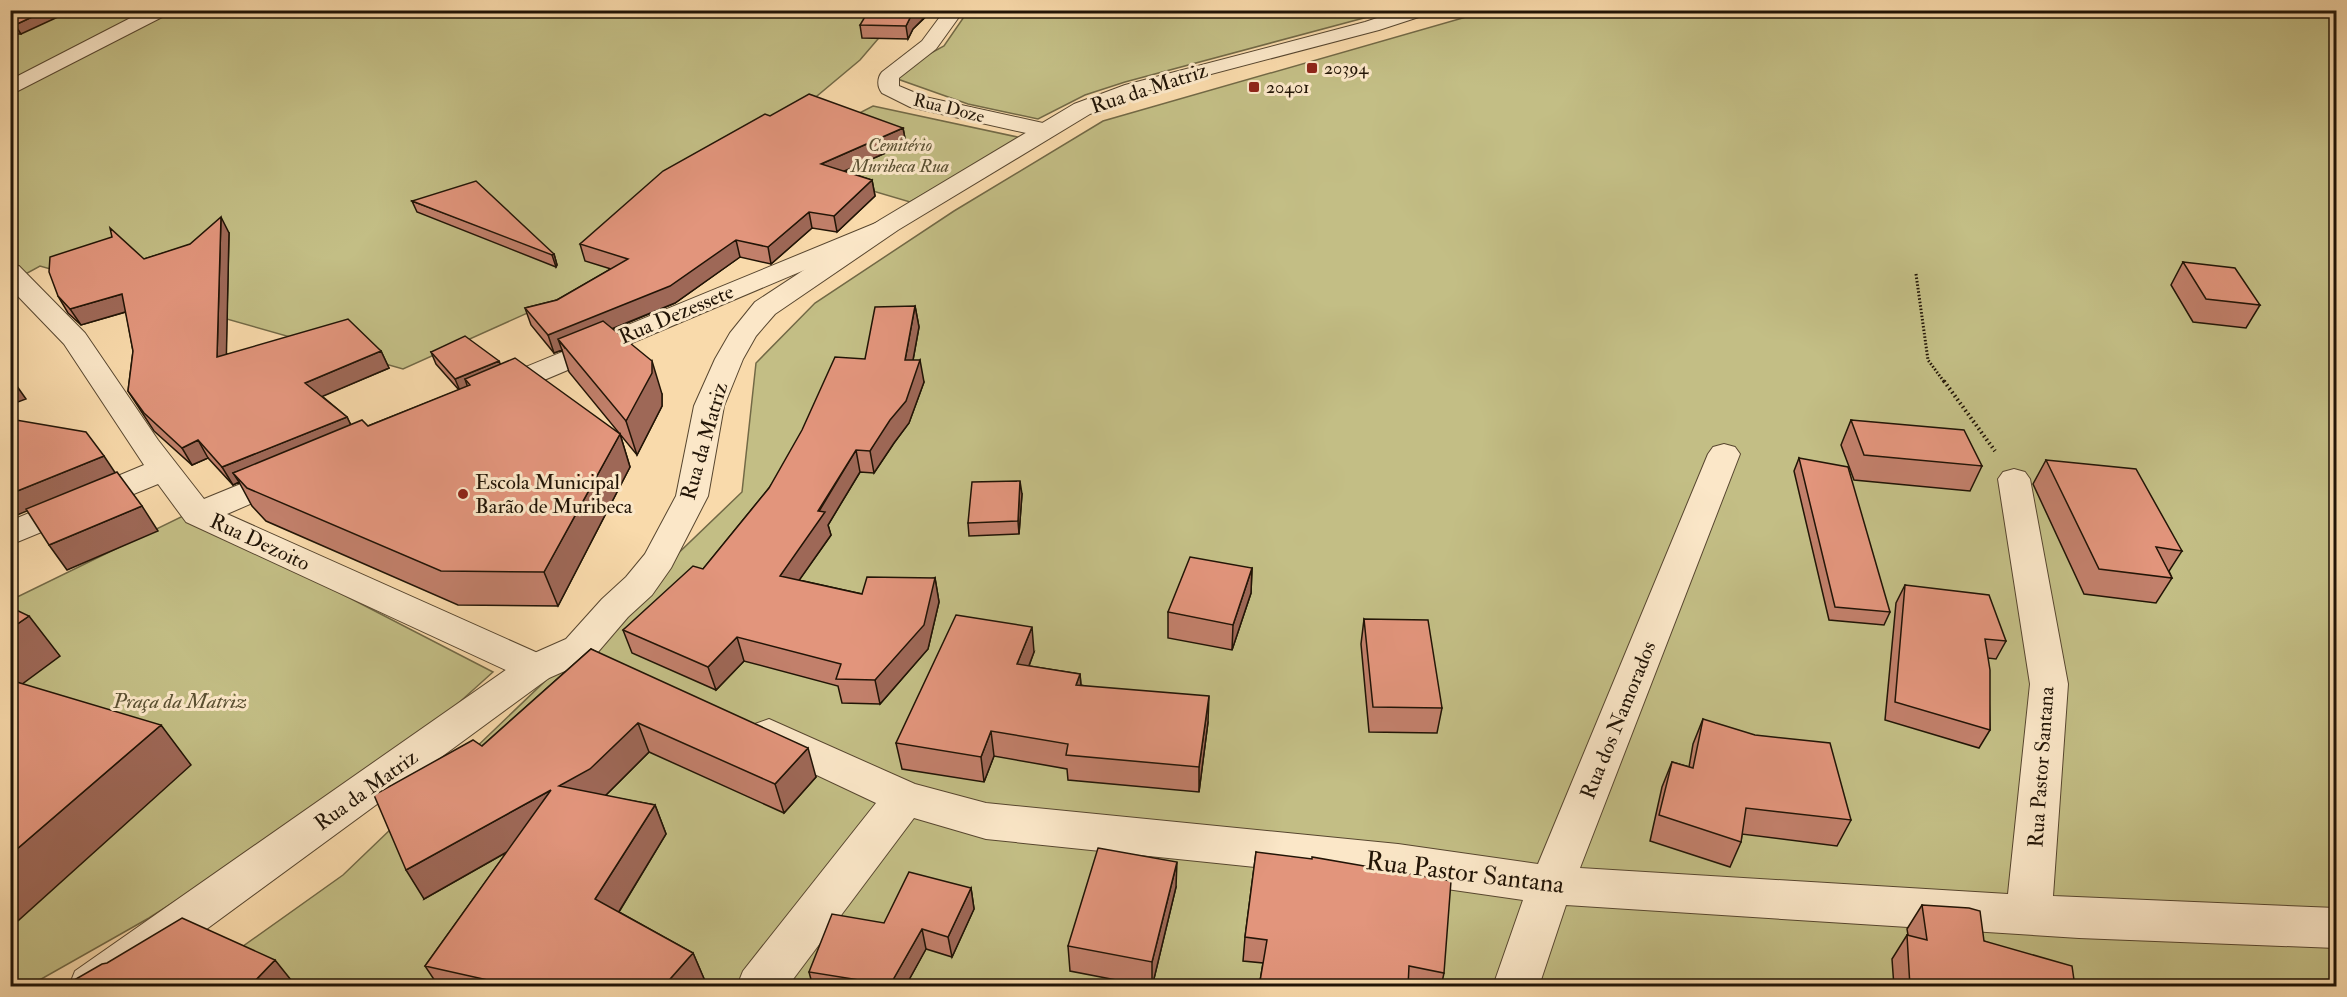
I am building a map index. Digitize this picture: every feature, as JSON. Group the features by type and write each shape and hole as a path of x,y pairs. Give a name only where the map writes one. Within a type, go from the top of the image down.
{"street":[{"path":"10,89 161,10"},
{"name":"Rua Doze","path":"955,10 929,45 889,76 890,89 918,102 1044,130"},
{"name":"Rua da Matriz","path":"92,987 536,668 579,649 615,608 639,586 659,561 692,496 709,406 729,358 744,333 765,308 889,225 1082,109 1132,89 1372,26 1421,10"},
{"name":"Rua Dezessete","path":"472,399 889,225"},
{"name":"Rua Dezoito","path":"10,272 75,339 147,447 198,514 536,668"},
{"name":"Rua dos Namorados","path":"1516,987 1551,885 1724,454"},
{"path":"198,514 308,468"},
{"path":"10,534 164,469"},
{"name":"Rua Pastor Santana","path":"2014,479 2049,684 2029,914"},
{"path":"579,649 619,666"},
{"name":"Rua Pastor Santana","path":"733,718 905,798 986,821 1398,863 1551,885 2029,914 2337,928"},
{"path":"760,987 905,798"}],"path":[{"path":"1916,274 1928,360 1971,416 2014,479"}],"green space":[{"path":"11,11 902,11 860,60 592,284 403,369 40,266 11,282"},
{"path":"968,11 1390,11 1125,82 1085,95 1038,119 968,104 889,76 944,46"},
{"path":"1487,11 2336,11 2336,986 187,986 343,875 742,492 756,363 815,303 954,211 1103,121"},
{"name":"Cemitério Muribeca Rua","path":"873,106 1022,138 910,202 768,160"},
{"name":"Praça da Matriz","path":"187,514 493,672 393,762 149,918 29,986 11,986 11,600"}],"building":[{"path":"10,10 47,10 15,25 10,24"},
{"path":"869,10 917,10 906,26 860,25"},
{"path":"809,94 903,128 821,164 872,180 834,216 809,212 768,247 736,240 670,286 548,335 525,308 557,300 628,259 580,244 663,171 765,114 770,116"},
{"path":"476,181 554,254 412,201"},
{"path":"221,217 217,357 348,319 381,351 305,383 347,417 222,467 198,440 182,448 144,413 128,391 133,351 122,294 70,309 58,296 49,272 50,257 112,237 110,228 144,259 190,244"},
{"path":"2183,262 2235,268 2260,305 2206,299"},
{"path":"915,306 905,360 920,360 906,401 890,420 870,451 856,450 818,511 825,512 780,576 862,594 867,577 935,578 924,625 875,680 836,679 841,664 737,637 708,667 623,630 693,566 703,569 769,488 802,430 835,357 865,359 875,307"},
{"path":"603,321 652,361 652,373 626,421 558,339"},
{"path":"465,336 499,361 455,379 431,352"},
{"path":"515,358 620,434 544,572 441,571 247,488 233,473 362,420 368,426 470,385 465,379"},
{"path":"10,419 86,432 104,456 10,494"},
{"path":"1851,420 1964,430 1982,466 1864,455"},
{"path":"1799,458 1848,467 1890,612 1835,607"},
{"path":"2046,460 2136,469 2182,551 2156,547 2172,578 2099,569"},
{"path":"117,472 142,506 49,545 26,509"},
{"path":"1020,481 1018,521 968,523 972,482"},
{"path":"1190,557 1252,568 1233,625 1168,612"},
{"path":"1905,585 1989,595 2006,641 1985,639 1990,670 1990,730 1895,702"},
{"path":"10,607 29,616 10,629"},
{"path":"956,615 1032,627 1017,664 1080,674 1076,685 1209,696 1199,767 1066,755 1068,744 991,731 981,757 896,743"},
{"path":"1364,619 1428,620 1442,708 1373,707"},
{"path":"591,649 808,748 775,784 638,723 590,769 559,786 655,805 595,899 693,953 663,987 519,987 425,966 551,790 406,870 374,795 473,740 482,746"},
{"path":"10,680 161,725 10,855"},
{"path":"1703,719 1755,735 1830,743 1851,820 1746,808 1741,842 1659,815 1672,762 1693,768"},
{"path":"1098,848 1177,862 1152,962 1068,946"},
{"path":"1256,852 1312,859 1312,857 1451,881 1444,973 1409,966 1408,987 1259,987 1267,940 1245,937"},
{"path":"909,872 971,888 948,937 922,929 890,985 809,972 832,914 884,923"},
{"path":"1922,905 1969,908 1980,911 1984,941 2072,966 2075,987 1910,987 1907,935 1927,940"},
{"path":"182,918 275,960 249,987 62,987 107,963"},
{"path":"2328,981 2337,982 2337,987 2331,987"}],"place":[{"name":"20394","path":"1312,68"},
{"name":"20401","path":"1254,87"},
{"name":"Escola Municipal Barão de Muribeca","path":"463,494"}]}
